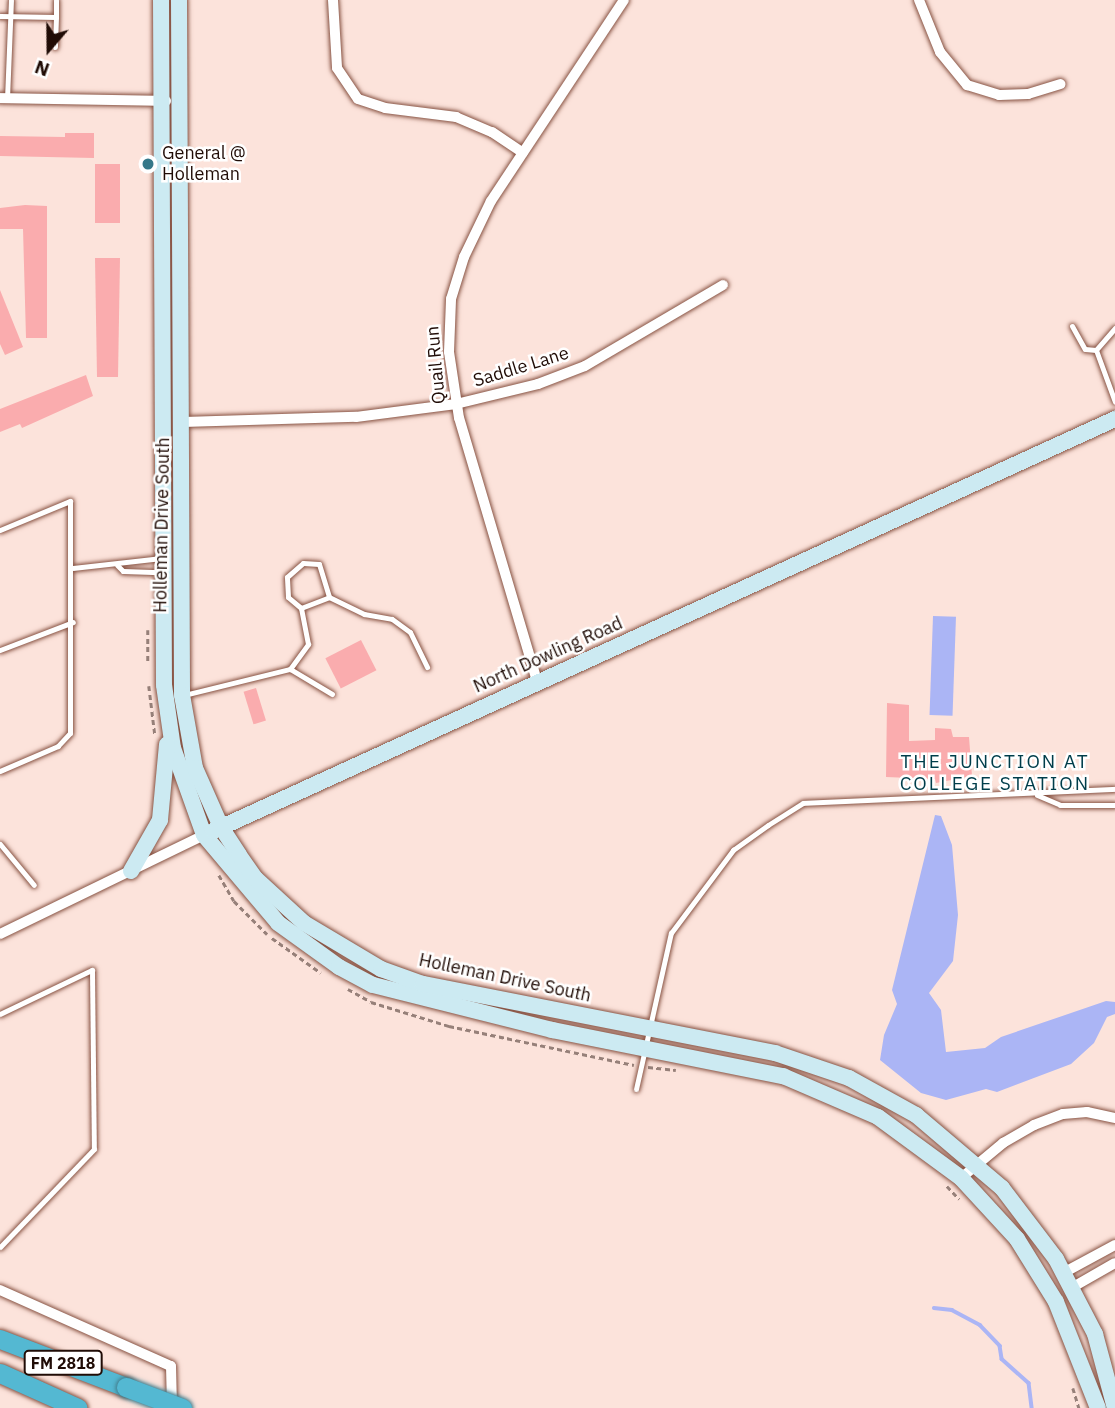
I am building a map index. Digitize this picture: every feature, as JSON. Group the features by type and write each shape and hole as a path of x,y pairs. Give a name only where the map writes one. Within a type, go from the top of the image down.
{"highway":[{"name":"FM 2818","path":"0,1339 182,1408"},
{"name":"FM 2818","path":"0,1373 78,1408"}],"street":[{"name":"Holleman Drive South","path":"161,0 161,565 167,717 185,789 204,835 278,923 339,967 373,985 474,1013 783,1076 838,1096 918,1143 961,1178 1036,1266 1062,1314 1098,1408"},
{"name":"Holleman Drive South","path":"179,0 183,422 182,695 195,768 220,827 256,879 279,902 323,937 381,969 423,984 737,1043 849,1078 916,1115 977,1164 1020,1207 1069,1280 1095,1334 1115,1408"},
{"path":"333,0 337,68 358,99 385,108 469,122 523,153"},
{"name":"Quail Run","path":"537,681 456,404 448,321 456,278 479,224 624,0"},
{"path":"919,0 940,52 967,85 999,95 1028,94 1060,85"},
{"path":"4,98 180,101"},
{"name":"Saddle Lane","path":"183,422 356,417 456,404 538,384 585,366 723,285"},
{"name":"North Dowling Road","path":"0,934 220,827 1115,419"},
{"path":"131,871 162,811 167,717"},
{"path":"961,1178 1024,1131 1063,1114 1087,1112 1114,1117"},
{"path":"1069,1280 1115,1245"},
{"path":"1069,1280 1115,1264"},
{"path":"0,1290 171,1366 172,1408"}],"lane":[{"path":"4,98 10,0"},
{"path":"55,47 56,0"},
{"path":"0,16 56,17"},
{"path":"1072,326 1085,349 1096,350"},
{"path":"1096,350 1115,328"},
{"path":"1096,350 1115,402"},
{"path":"0,530 70,501 74,569 70,733 58,746 0,771"},
{"path":"74,569 117,565 123,560 161,565"},
{"path":"182,695 290,669 308,644 301,608 288,597 287,577 303,563 319,564 329,597 364,614 392,619 410,632 427,667"},
{"path":"117,565 123,571 161,565"},
{"path":"301,608 329,597"},
{"path":"0,650 73,622"},
{"path":"290,669 332,694"},
{"path":"636,1089 643,1046 671,933 733,850 803,803 1037,795 1058,789 1115,789"},
{"path":"1091,789 1091,805"},
{"path":"1037,795 1060,805 1115,805"},
{"path":"0,844 34,885"},
{"path":"0,1014 92,970 94,1149 0,1247"}],"path":[{"path":"148,627 155,736"},
{"path":"218,871 234,901 261,928 326,976"},
{"path":"337,983 371,1002 449,1026 640,1066 681,1071"},
{"path":"938,1177 964,1204"},
{"path":"1070,1377 1079,1408"}],"water":[{"path":"933,616 956,617 953,716 930,715"},
{"path":"935,815 941,816 952,845 958,915 953,961 929,993 941,1010 946,1052 985,1048 1001,1037 1106,1001 1115,1002 1115,1014 1107,1017 1094,1043 1071,1064 997,1092 986,1089 946,1100 921,1093 880,1060 884,1035 897,1004 892,990"}],"building":[{"path":"65,133 94,133 94,158 0,156 0,136 65,137"},
{"path":"95,164 120,164 120,223 95,223"},
{"path":"47,206 47,338 26,338 23,229 0,229 0,208"},
{"path":"95,258 120,258 118,377 97,377"},
{"path":"0,290 23,347 5,355 0,344"},
{"path":"86,375 93,396 22,428 20,424 0,432 0,409"},
{"path":"361,640 376,670 341,688 325,658"},
{"path":"256,688 266,721 254,724 244,692"},
{"path":"887,703 909,705 909,741 935,740 935,728 951,729 953,737 969,737 972,776 936,783 935,779 886,777"}],"waterway":[{"path":"934,1308 952,1310 980,1325 1000,1346 1002,1359 1029,1383 1032,1408"}],"place":[{"name":"General @ Holleman","path":"148,164"}],"district":[{"name":"THE JUNCTION AT COLLEGE STATION","path":"995,773"}]}
